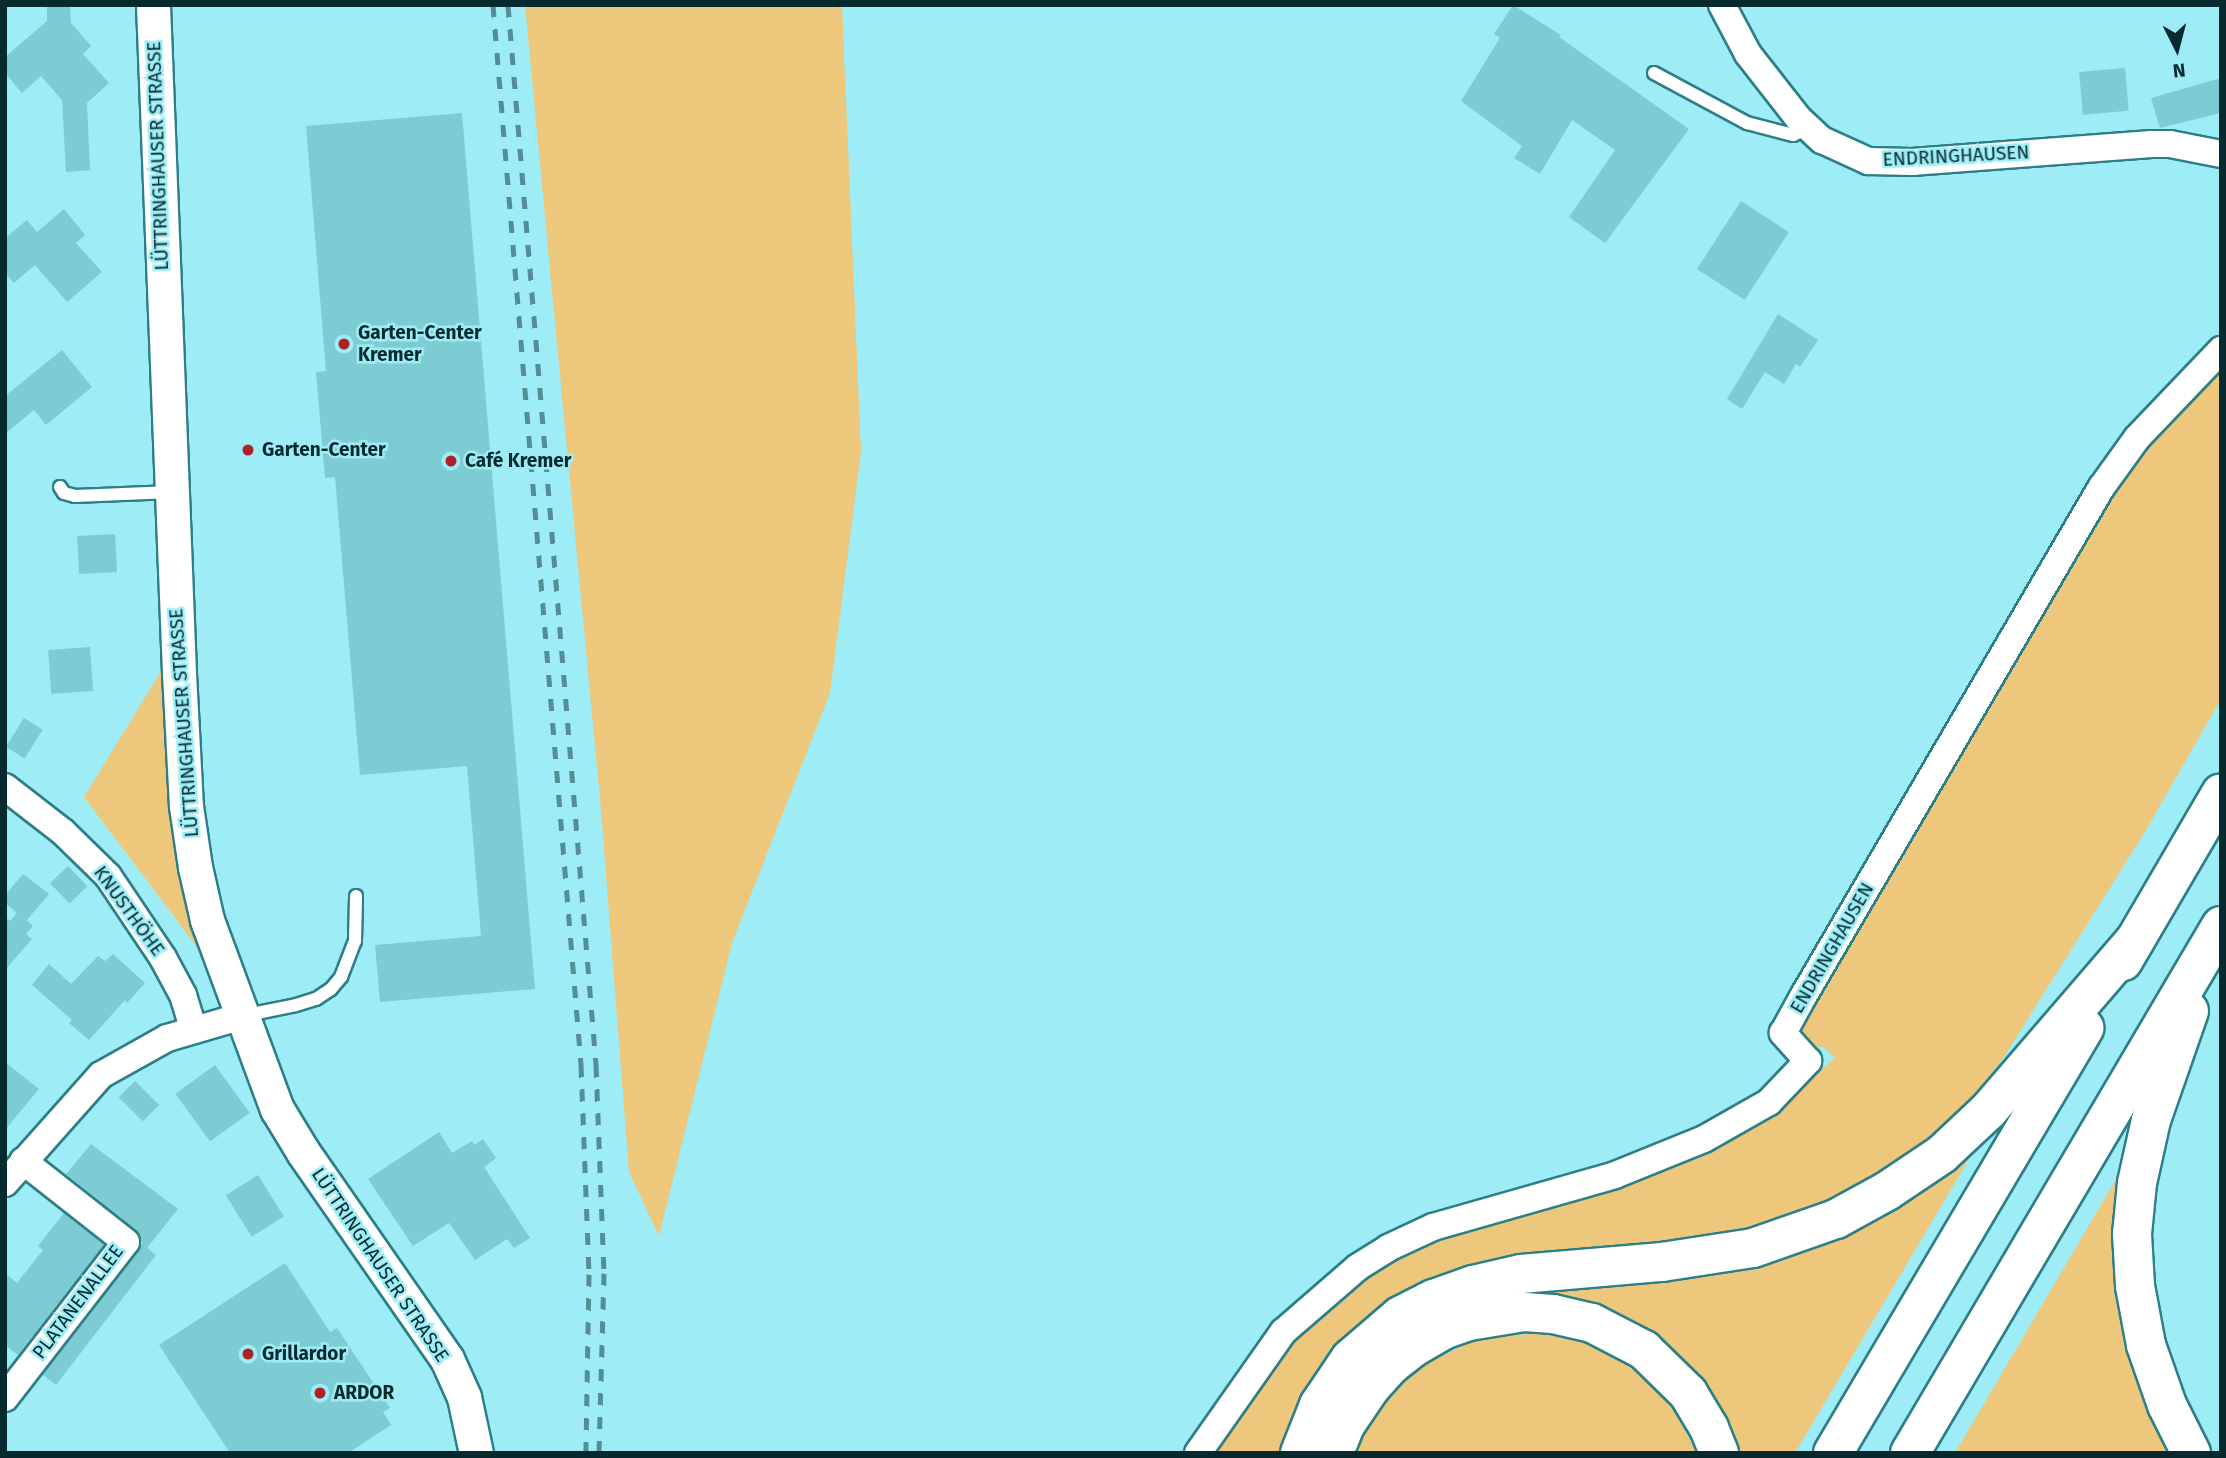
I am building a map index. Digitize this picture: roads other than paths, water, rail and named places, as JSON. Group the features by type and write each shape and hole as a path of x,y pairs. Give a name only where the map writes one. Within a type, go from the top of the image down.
{"highway":[{"path":"1833,1453 2221,793"},
{"path":"1910,1453 2216,934"},
{"path":"2191,1453 2167,1405 2146,1345 2135,1286 2132,1234 2137,1183 2151,1120 2216,934"},
{"path":"1300,1453 1319,1405 1350,1359 1400,1316 1434,1299 1473,1285 1521,1274 1662,1262 1753,1248 1817,1227 1887,1191 1942,1154 1988,1111 2135,940"},
{"path":"1334,1453 1346,1424 1366,1393 1391,1365 1413,1347 1443,1330 1469,1321 1524,1312 1553,1314 1592,1323 1644,1350 1688,1393 1706,1421 1719,1453"}],"street":[{"name":"LÜTTRINGHAUSER STRASSE","path":"153,5 163,342 186,806 207,920 286,1125 447,1359 464,1397 476,1453"},
{"name":"ENDRINGHAUSEN","path":"1722,5 1739,37 1809,128 1822,140 1868,161 1912,162 2151,144 2170,144 2221,154"},
{"name":"ENDRINGHAUSEN","path":"1198,1453 1283,1332 1358,1267 1388,1248 1433,1227 1615,1175 1704,1139 1769,1102 1808,1061 1783,1033 1804,995 2101,488 2137,438 2221,350"},
{"name":"KNUSTHÖHE","path":"5,787 63,832 108,876 163,957 183,995 193,1028"},
{"path":"5,1183 101,1075 130,1056 193,1028 242,1016"},
{"name":"PLATANENALLEE","path":"5,1398 126,1242 23,1161"}],"lane":[{"path":"1654,74 1747,123 1793,135 1809,128"},
{"path":"60,487 70,495 81,496 172,492"},
{"path":"242,1016 316,999 331,989 341,977 355,941 356,895"}],"railway":[{"path":"493,5 581,1065 589,1274 586,1453"},
{"path":"508,5 596,1065 604,1273 599,1453"}],"place":[{"name":"Garten-Center Kremer","path":"344,344"},
{"name":"Garten-Center","path":"248,450"},
{"name":"Café Kremer","path":"451,461"},
{"name":"Grillardor","path":"248,1354"},
{"name":"ARDOR","path":"320,1393"}]}
